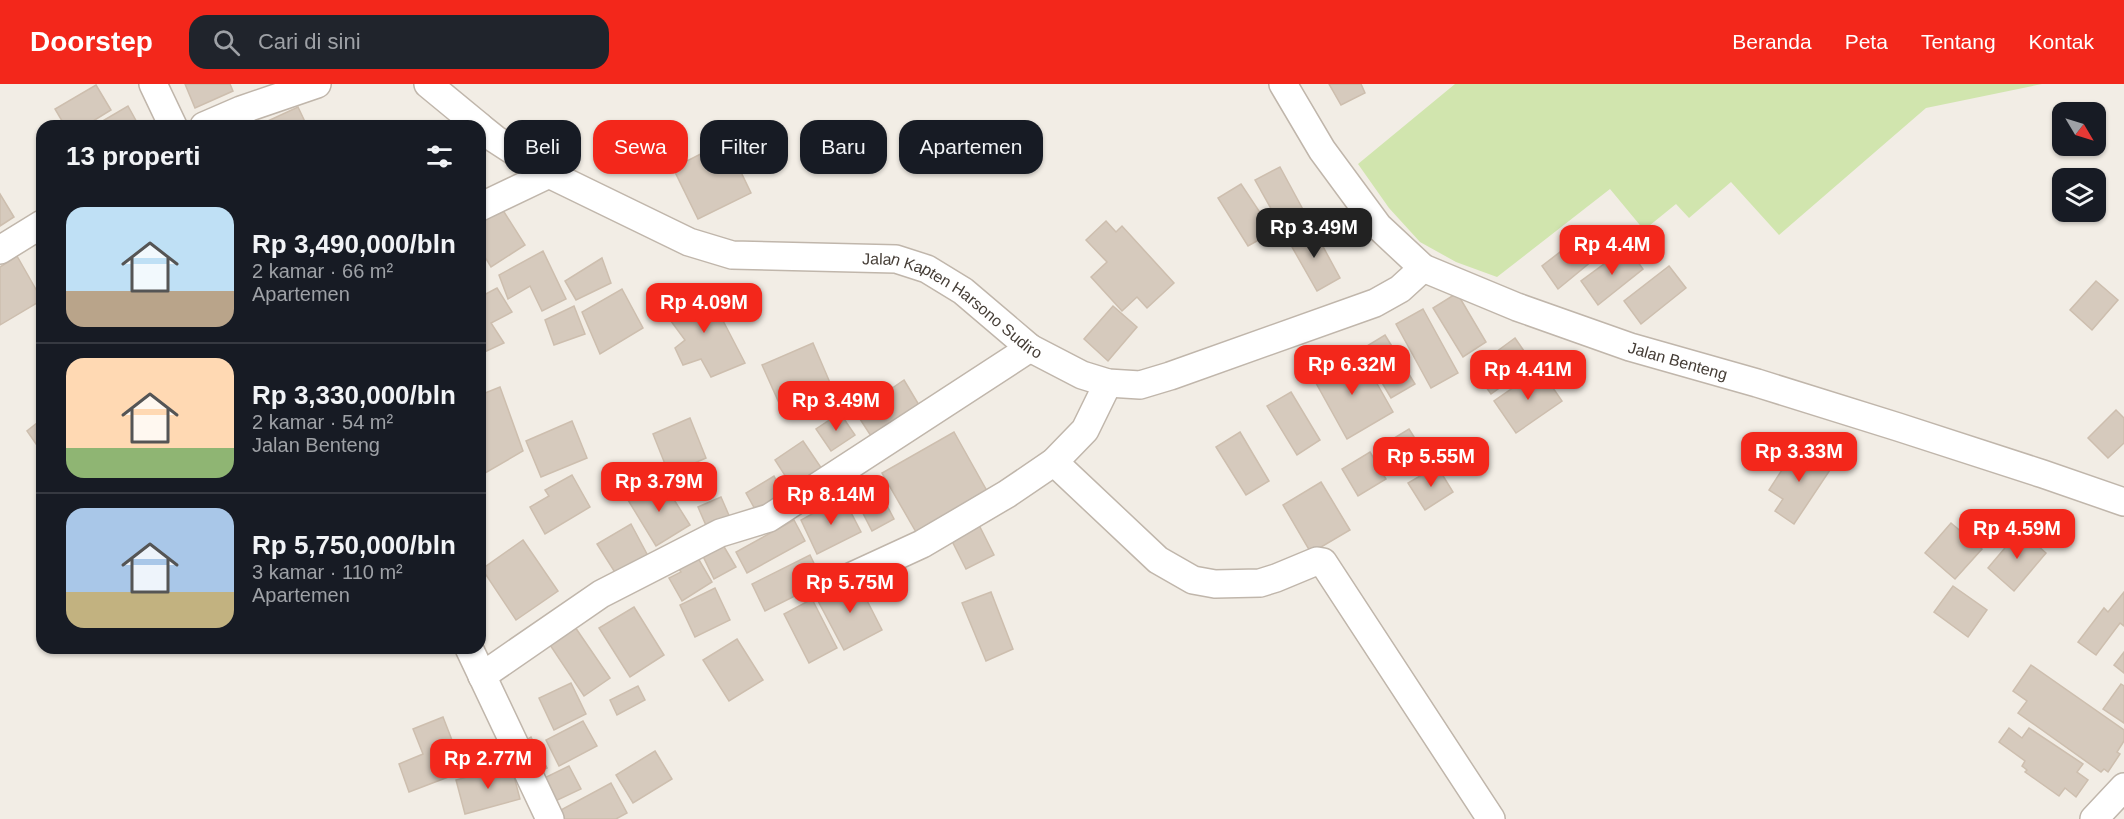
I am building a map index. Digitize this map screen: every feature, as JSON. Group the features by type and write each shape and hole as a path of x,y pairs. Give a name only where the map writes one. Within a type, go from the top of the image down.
{"street":[{"path":"153,84 170,120"},
{"path":"218,120 317,84"},
{"name":"Jalan Kapten Harsono Sudiro","path":"428,84 473,120"},
{"name":"Jalan Benteng","path":"1283,84 1322,150 1378,226 1423,268 1517,307 1630,347 1898,427 2124,502"},
{"name":"Jalan Kapten Harsono Sudiro","path":"486,131 504,145"},
{"path":"486,204 549,174"},
{"name":"Jalan Kapten Harsono Sudiro","path":"549,174 689,242 732,255 896,259 927,269 963,291 1030,348 1082,375 1108,383 1140,385 1375,303 1400,289 1423,268"},
{"path":"0,250 36,228"},
{"path":"482,676 601,594 720,533 769,518 1030,348"},
{"path":"835,585 922,544 1007,494 1054,462 1085,430 1108,383"},
{"path":"1054,462 1158,560 1193,580 1215,584 1260,583 1317,561 1323,562 1491,819"},
{"path":"472,654 550,819"},
{"path":"2094,819 2124,787"}],"green space":[{"path":"1455,84 2042,84 1926,108 1779,235 1731,182 1689,218 1676,204 1644,230 1610,189 1497,277 1456,262 1420,242 1389,208 1358,164"}],"building":[{"path":"185,84 230,84 233,91 195,108"},
{"path":"1329,84 1361,84 1365,93 1341,105"},
{"path":"96,85 111,110 95,120 61,120 55,109"},
{"path":"128,106 136,120 104,120"},
{"path":"298,107 304,120 270,120"},
{"path":"700,154 700,174 742,174 751,193 698,219 676,174 688,174 688,160"},
{"path":"1280,167 1307,217 1283,230 1255,180"},
{"path":"1241,184 1273,232 1248,246 1218,198"},
{"path":"0,194 14,217 0,226"},
{"path":"499,204 525,245 491,267 486,259 486,212"},
{"path":"1106,221 1116,232 1122,226 1174,283 1147,308 1137,297 1122,311 1091,277 1107,262 1086,240"},
{"path":"1313,228 1340,278 1317,291 1288,240"},
{"path":"1587,231 1603,252 1558,289 1542,266"},
{"path":"1627,247 1643,269 1598,305 1581,281"},
{"path":"543,251 566,299 542,311 530,286 508,299 499,275"},
{"path":"17,256 36,289 36,304 0,325 0,267"},
{"path":"602,258 611,283 576,300 565,281"},
{"path":"1669,266 1686,288 1641,324 1624,301"},
{"path":"2096,281 2118,300 2092,330 2070,310"},
{"path":"497,288 512,312 491,323 504,343 486,351 486,294"},
{"path":"706,288 745,363 711,377 701,359 683,365 675,348 685,340 662,309"},
{"path":"622,289 643,328 600,354 582,312"},
{"path":"1457,293 1486,342 1463,357 1433,308"},
{"path":"574,306 585,334 554,345 545,320"},
{"path":"1113,306 1137,327 1108,361 1084,339"},
{"path":"1423,309 1458,373 1431,388 1396,324"},
{"path":"1385,335 1415,384 1391,398 1362,349"},
{"path":"1515,338 1533,364 1491,394 1473,369"},
{"path":"813,343 834,392 784,414 762,365"},
{"path":"1362,357 1393,412 1347,439 1311,374 1337,360 1342,369"},
{"path":"1540,369 1562,401 1516,433 1494,401"},
{"path":"904,380 919,405 871,436 856,413"},
{"path":"500,387 523,451 486,473 486,393"},
{"path":"1291,392 1320,440 1297,455 1267,406"},
{"path":"2116,410 2124,418 2124,443 2108,458 2088,438"},
{"path":"840,413 855,435 831,451 816,429"},
{"path":"690,418 706,458 669,474 653,434"},
{"path":"572,421 587,458 541,477 526,441"},
{"path":"36,424 36,444 27,431"},
{"path":"1409,429 1426,456 1397,473 1381,446"},
{"path":"954,432 987,491 916,532 882,473"},
{"path":"1240,432 1269,481 1246,495 1216,447"},
{"path":"803,441 822,469 793,488 775,460"},
{"path":"1798,445 1832,467 1794,524 1775,511 1783,499 1769,490"},
{"path":"1370,452 1386,479 1358,496 1342,469"},
{"path":"1437,466 1453,492 1425,510 1408,483"},
{"path":"572,475 590,507 545,534 530,507 549,496 545,490"},
{"path":"774,476 784,495 756,511 746,493"},
{"path":"872,477 894,519 872,531 850,488"},
{"path":"661,479 690,525 656,546 628,500"},
{"path":"1321,482 1350,530 1311,553 1283,505"},
{"path":"721,497 731,520 708,530 698,507"},
{"path":"843,497 861,532 817,554 801,520"},
{"path":"794,520 805,541 747,573 736,552"},
{"path":"1951,523 1982,549 1955,579 1925,553"},
{"path":"631,524 648,556 616,574 597,544"},
{"path":"979,525 994,555 966,569 951,539"},
{"path":"2020,530 2046,553 2014,591 1988,568"},
{"path":"523,540 558,591 516,620 486,575 486,566"},
{"path":"720,540 736,567 714,579 700,550"},
{"path":"695,553 712,582 682,601 669,578 681,572 676,564"},
{"path":"810,555 823,582 765,611 752,584"},
{"path":"856,579 882,630 844,650 817,599"},
{"path":"1953,586 1987,610 1968,637 1934,612"},
{"path":"715,588 730,620 695,637 680,605"},
{"path":"991,592 1013,649 986,661 962,603"},
{"path":"2124,592 2124,626 2120,623 2096,655 2078,642 2104,608 2108,612"},
{"path":"812,599 837,648 809,663 784,614"},
{"path":"634,607 664,655 630,677 599,628"},
{"path":"575,627 610,678 584,696 550,645"},
{"path":"737,639 763,680 729,701 703,660"},
{"path":"2124,652 2124,673 2114,665"},
{"path":"2031,665 2124,730 2124,741 2117,752 2120,754 2108,772 2104,769 2101,772 2018,713 2027,701 2013,691"},
{"path":"571,683 586,714 554,730 539,698"},
{"path":"2121,684 2124,686 2124,723 2103,709"},
{"path":"638,686 645,700 617,715 610,700"},
{"path":"443,717 464,771 409,792 399,764 423,754 413,729"},
{"path":"583,721 597,746 559,766 546,740"},
{"path":"2009,728 2022,738 2029,728 2083,764 2077,772 2088,780 2076,797 2065,788 2059,796 2025,772 2027,770 2022,766 2025,761 1999,742"},
{"path":"531,737 547,768 538,773 523,742"},
{"path":"655,751 672,779 633,803 616,775"},
{"path":"511,765 520,799 465,814 456,780"},
{"path":"569,766 581,789 549,804 538,781"},
{"path":"611,783 627,813 616,819 564,819 559,811"}]}
